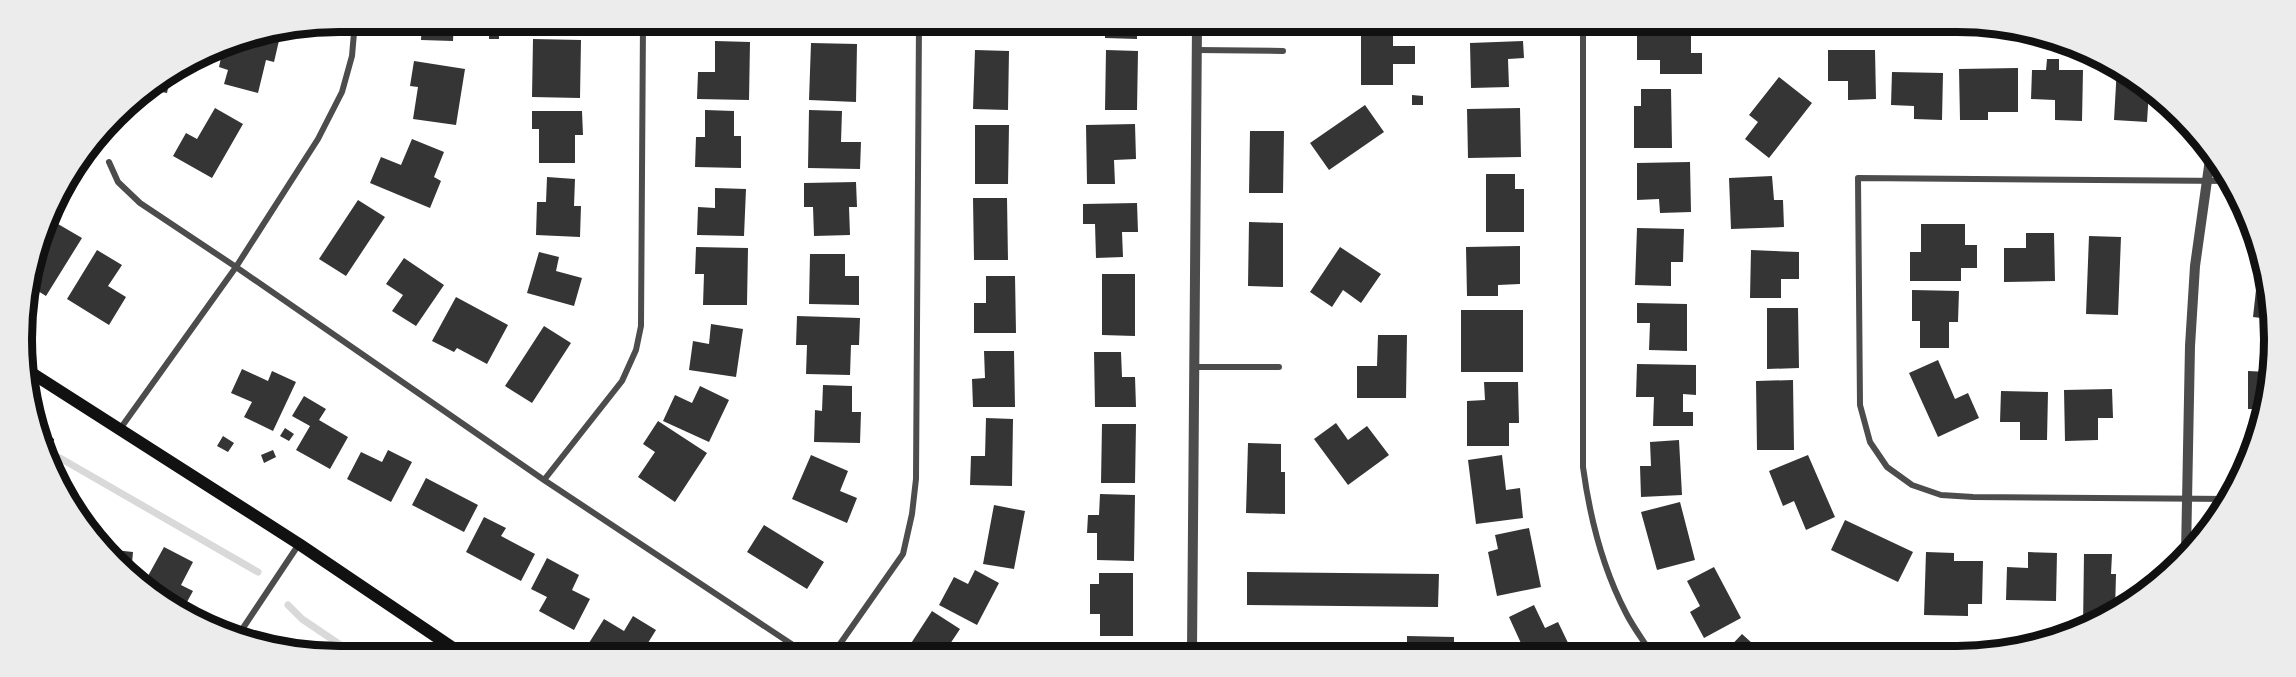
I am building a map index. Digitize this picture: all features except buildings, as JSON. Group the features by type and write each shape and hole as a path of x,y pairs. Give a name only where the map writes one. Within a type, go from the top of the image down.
{"main road":[{"path":"33,373 299,544 450,646"}],"street":[{"path":"120,429 236,267 318,139 342,92 352,56 354,32"},
{"path":"544,480 622,381 636,350 639,334 643,32"},
{"path":"839,646 903,554 912,514 916,480 919,32"},
{"path":"1192,646 1197,32"},
{"path":"1583,32 1583,467 1589,509 1600,552 1626,614 1647,646"},
{"path":"1197,50 1282,51"},
{"path":"109,162 118,182 140,203 544,480 794,646"},
{"path":"2186,543 2190,346 2195,266 2210,164"},
{"path":"2219,499 1941,495 1912,485 1887,467 1870,442 1860,405 1858,178 2221,181"},
{"path":"1193,367 1279,368"},
{"path":"242,630 299,544"}],"path":[{"path":"48,437 52,440"}],"waterway":[{"path":"60,458 258,572"},
{"path":"288,605 302,619 342,646"}]}
